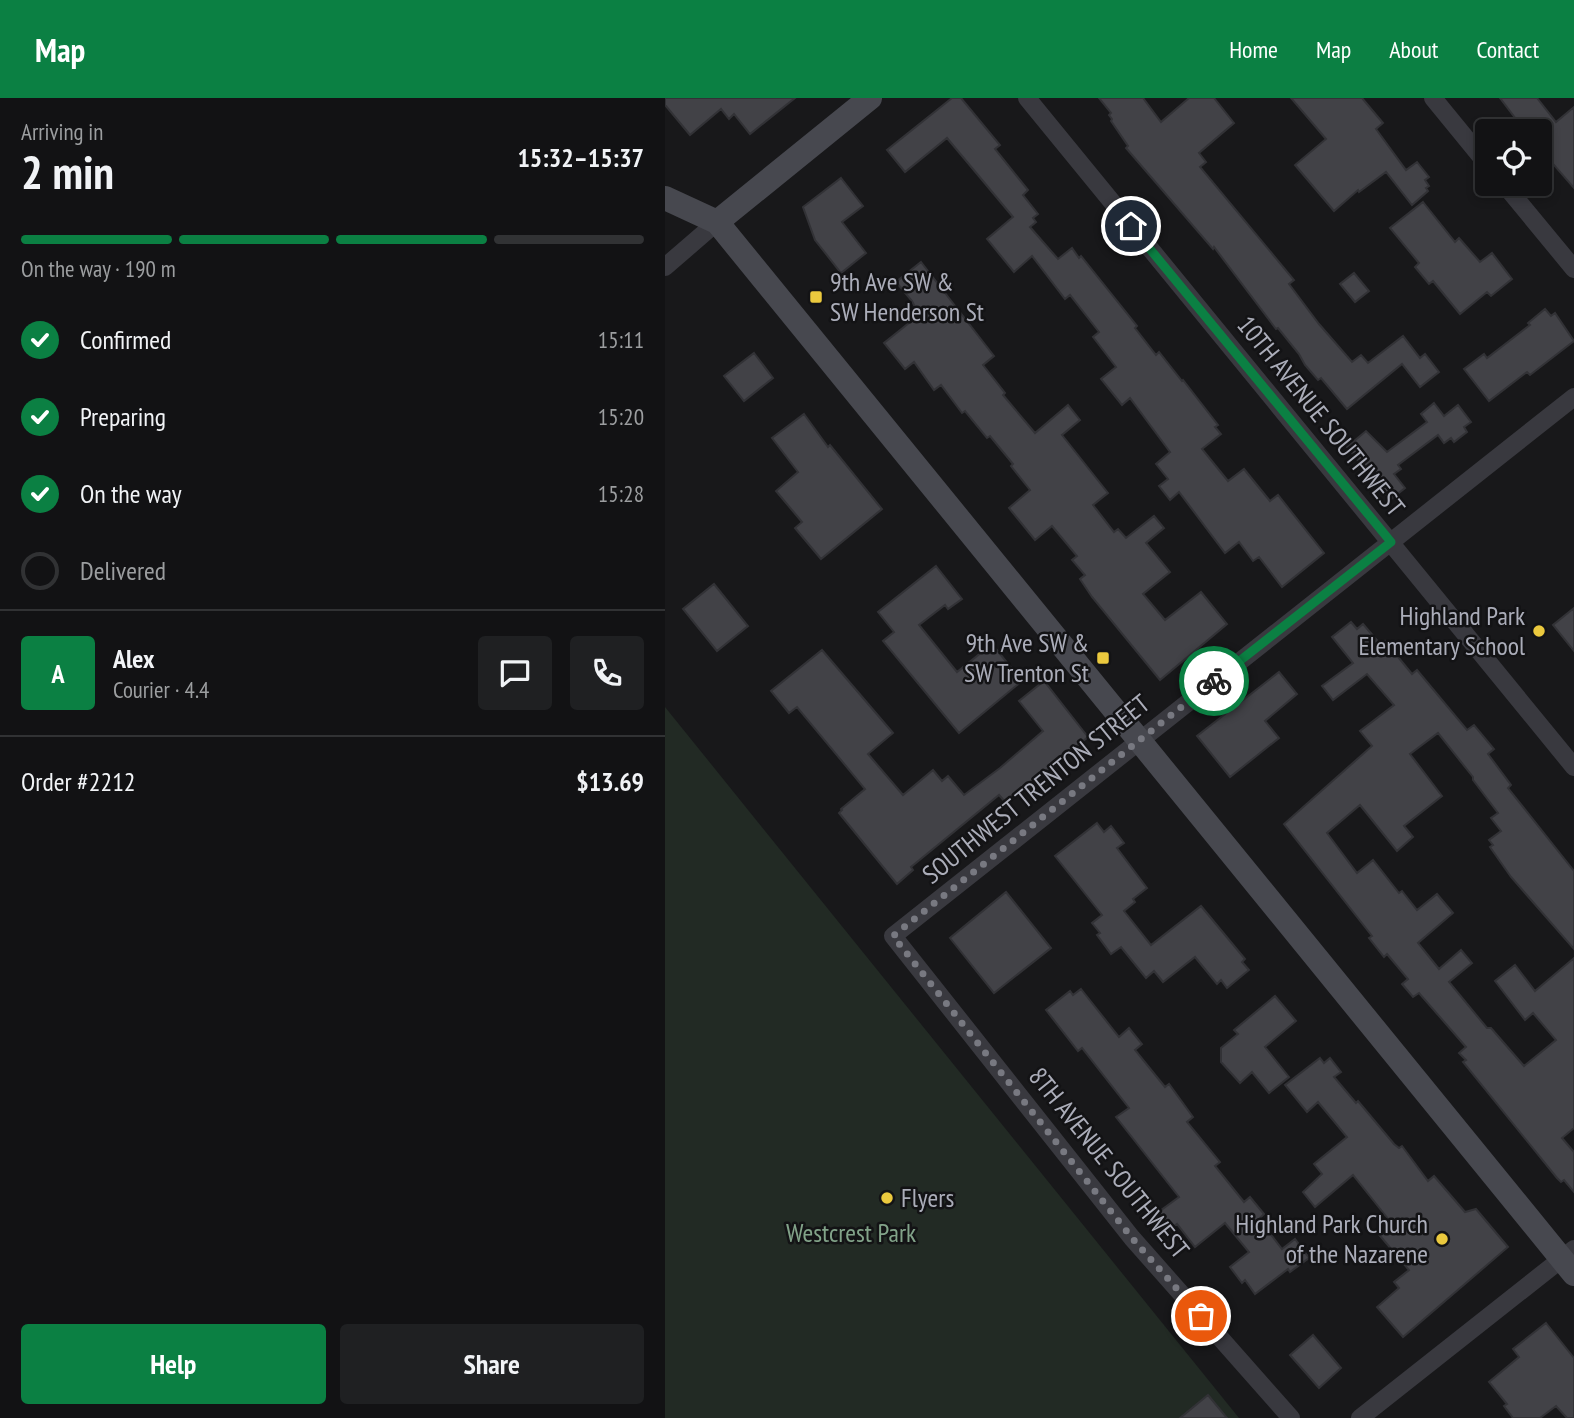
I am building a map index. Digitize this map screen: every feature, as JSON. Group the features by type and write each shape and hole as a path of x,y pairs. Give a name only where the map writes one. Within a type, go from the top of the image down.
{"street":[{"path":"665,267 870,98"},
{"name":"10TH AVENUE SOUTHWEST","path":"1027,98 1574,767"},
{"path":"1433,98 1475,149"},
{"path":"1514,196 1574,269"},
{"path":"665,198 717,222 1139,740 1570,1261 1360,1418"},
{"name":"SOUTHWEST TRENTON STREET","path":"893,936 1574,397"},
{"name":"8TH AVENUE SOUTHWEST","path":"893,936 1132,1238 1291,1418"}],"green space":[{"name":"Westcrest Park","path":"665,707 1239,1418 665,1418"}],"building":[{"path":"665,98 795,98 750,134 734,114 729,119 721,109 690,135 665,105"},
{"path":"952,98 961,98 1000,145 995,149 1028,190 1023,195 1038,214 1033,218 1036,222 1030,227 1058,259 1072,248 1079,258 1081,256 1137,326 1135,328 1156,355 1159,352 1218,425 1215,427 1221,434 1202,449 1228,481 1244,469 1270,501 1278,495 1324,553 1282,587 1259,557 1253,561 1239,542 1225,553 1179,492 1170,500 1159,486 1168,479 1156,464 1170,452 1130,398 1122,405 1101,379 1116,367 1093,337 1099,332 1070,295 1065,299 1032,256 1014,272 987,239 1013,217 947,138 905,172 887,150"},
{"path":"1099,98 1143,98 1161,122 1189,98 1214,98 1234,123 1199,153 1206,162 1200,167 1294,280 1289,284 1319,324 1352,362 1361,355 1368,363 1403,336 1420,358 1425,354 1439,372 1420,387 1402,364 1347,409 1321,378 1318,380 1305,365 1214,247 1213,249 1126,148 1128,146 1111,121 1111,113"},
{"path":"1291,98 1362,98 1383,123 1376,129 1406,170 1417,162 1429,177 1425,180 1429,186 1426,188 1428,191 1412,205 1386,172 1359,192 1358,190 1334,211 1295,165 1326,139"},
{"path":"1500,98 1537,98 1556,122 1574,107 1574,188 1552,163 1552,119 1516,119"},
{"path":"841,178 863,206 842,222 866,253 841,273 815,240 803,207"},
{"path":"1423,202 1455,242 1459,238 1480,262 1492,253 1512,279 1491,296 1487,292 1460,314 1433,281 1429,284 1415,267 1419,263 1390,228"},
{"path":"921,262 994,356 983,365 1005,393 1003,395 1035,433 1068,405 1080,420 1062,435 1108,493 1093,505 1114,532 1118,529 1126,538 1154,516 1164,528 1146,543 1170,572 1143,594 1165,620 1201,592 1227,624 1160,680 1092,597 1080,579 1085,575 1072,560 1077,556 1052,526 1035,540 1009,508 1030,490 1011,466 1013,464 965,411 962,413 941,385 934,390 914,362 905,369 884,343 919,315 912,301 896,282"},
{"path":"1354,273 1369,291 1355,302 1340,284"},
{"path":"1545,309 1551,316 1555,313 1574,341 1530,375 1527,372 1489,401 1464,369 1484,354 1487,358 1530,325 1528,323"},
{"path":"754,353 773,378 744,401 724,376"},
{"path":"1434,403 1444,416 1458,405 1471,422 1464,427 1467,432 1454,442 1451,438 1444,443 1438,435 1398,465 1401,469 1394,474 1405,488 1390,500 1347,447 1366,431 1387,452 1427,422 1421,414"},
{"path":"804,414 828,447 830,445 882,509 821,559 795,528 802,522 776,491 798,472 772,438"},
{"path":"936,566 962,599 948,609 945,605 919,625 957,672 992,644 1022,681 959,733 883,641 894,632 878,612"},
{"path":"714,584 748,626 717,651 683,609"},
{"path":"1574,608 1574,651 1553,625"},
{"path":"1351,622 1357,629 1363,624 1381,645 1385,641 1412,674 1417,670 1467,730 1474,725 1494,749 1488,754 1511,785 1508,788 1574,871 1574,949 1511,877 1490,847 1493,845 1489,840 1501,831 1491,818 1498,813 1438,733 1410,754 1442,796 1404,826 1413,837 1397,851 1360,805 1327,833 1357,873 1373,860 1399,893 1402,891 1417,910 1437,894 1453,913 1418,943 1439,969 1461,950 1472,963 1449,982 1487,1028 1491,1028 1524,1066 1556,1040 1533,1013 1525,1020 1495,981 1515,965 1535,991 1574,958 1574,1128 1562,1138 1574,1152 1574,1192 1564,1180 1561,1182 1557,1178 1463,1062 1466,1060 1459,1053 1466,1047 1419,993 1413,997 1402,984 1408,979 1387,954 1384,957 1369,938 1372,936 1284,824 1372,746 1360,731 1394,705 1367,674 1333,700 1322,686 1353,663 1332,637"},
{"path":"822,650 893,733 868,754 903,795 933,770 942,781 948,776 964,795 1000,768 1043,731 1019,701 1044,681 1088,737 1006,803 999,795 911,867 913,870 897,884 839,813 865,789 797,707 789,713 771,691"},
{"path":"1279,672 1297,694 1265,721 1279,738 1230,777 1197,736"},
{"path":"1097,823 1104,832 1111,826 1124,843 1117,848 1147,888 1133,899 1135,902 1124,911 1151,945 1201,906 1245,959 1242,962 1249,970 1227,988 1221,980 1217,984 1195,957 1163,982 1154,971 1146,978 1121,947 1111,954 1092,923 1102,915 1055,856"},
{"path":"1006,892 1051,948 994,993 950,938"},
{"path":"1081,989 1119,1037 1129,1028 1142,1044 1135,1050 1165,1087 1169,1084 1193,1117 1187,1122 1220,1162 1215,1166 1244,1202 1250,1197 1264,1214 1259,1219 1282,1249 1295,1239 1309,1258 1290,1272 1288,1269 1255,1294 1245,1280 1242,1283 1230,1267 1249,1252 1225,1223 1195,1247 1177,1224 1165,1233 1153,1216 1179,1197 1116,1117 1129,1108 1082,1048 1078,1051 1046,1010 1070,991 1073,995"},
{"path":"1275,996 1296,1021 1265,1047 1289,1077 1269,1093 1252,1072 1240,1083 1221,1062 1221,1048 1238,1034 1234,1030"},
{"path":"1320,1058 1324,1063 1330,1058 1341,1072 1334,1077 1394,1144 1399,1148 1402,1146 1428,1181 1434,1176 1465,1212 1476,1209 1508,1247 1403,1337 1377,1307 1399,1288 1394,1282 1409,1270 1376,1231 1389,1220 1353,1175 1315,1207 1303,1192 1322,1174 1314,1164 1347,1137 1318,1102 1307,1112 1285,1085"},
{"path":"1546,1323 1574,1358 1574,1418 1567,1418 1556,1406 1540,1418 1513,1418 1504,1406 1507,1404 1489,1382 1519,1357 1513,1349"},
{"path":"1313,1335 1341,1368 1319,1388 1290,1355"},
{"path":"1208,1395 1227,1418 1180,1418"}],"way so far":[{"path":"1201,1316 1132,1238 893,936 1214,681"}],"place":[{"name":"9th Ave SW & SW Henderson St","path":"816,297"},
{"name":"Highland Park Elementary School","path":"1539,631"},
{"name":"9th Ave SW & SW Trenton St","path":"1103,658"},
{"name":"Flyers","path":"887,1198"},
{"name":"Highland Park Church of the Nazarene","path":"1442,1239"}],"route":[{"path":"1131,226 1391,542 1214,681"}]}
